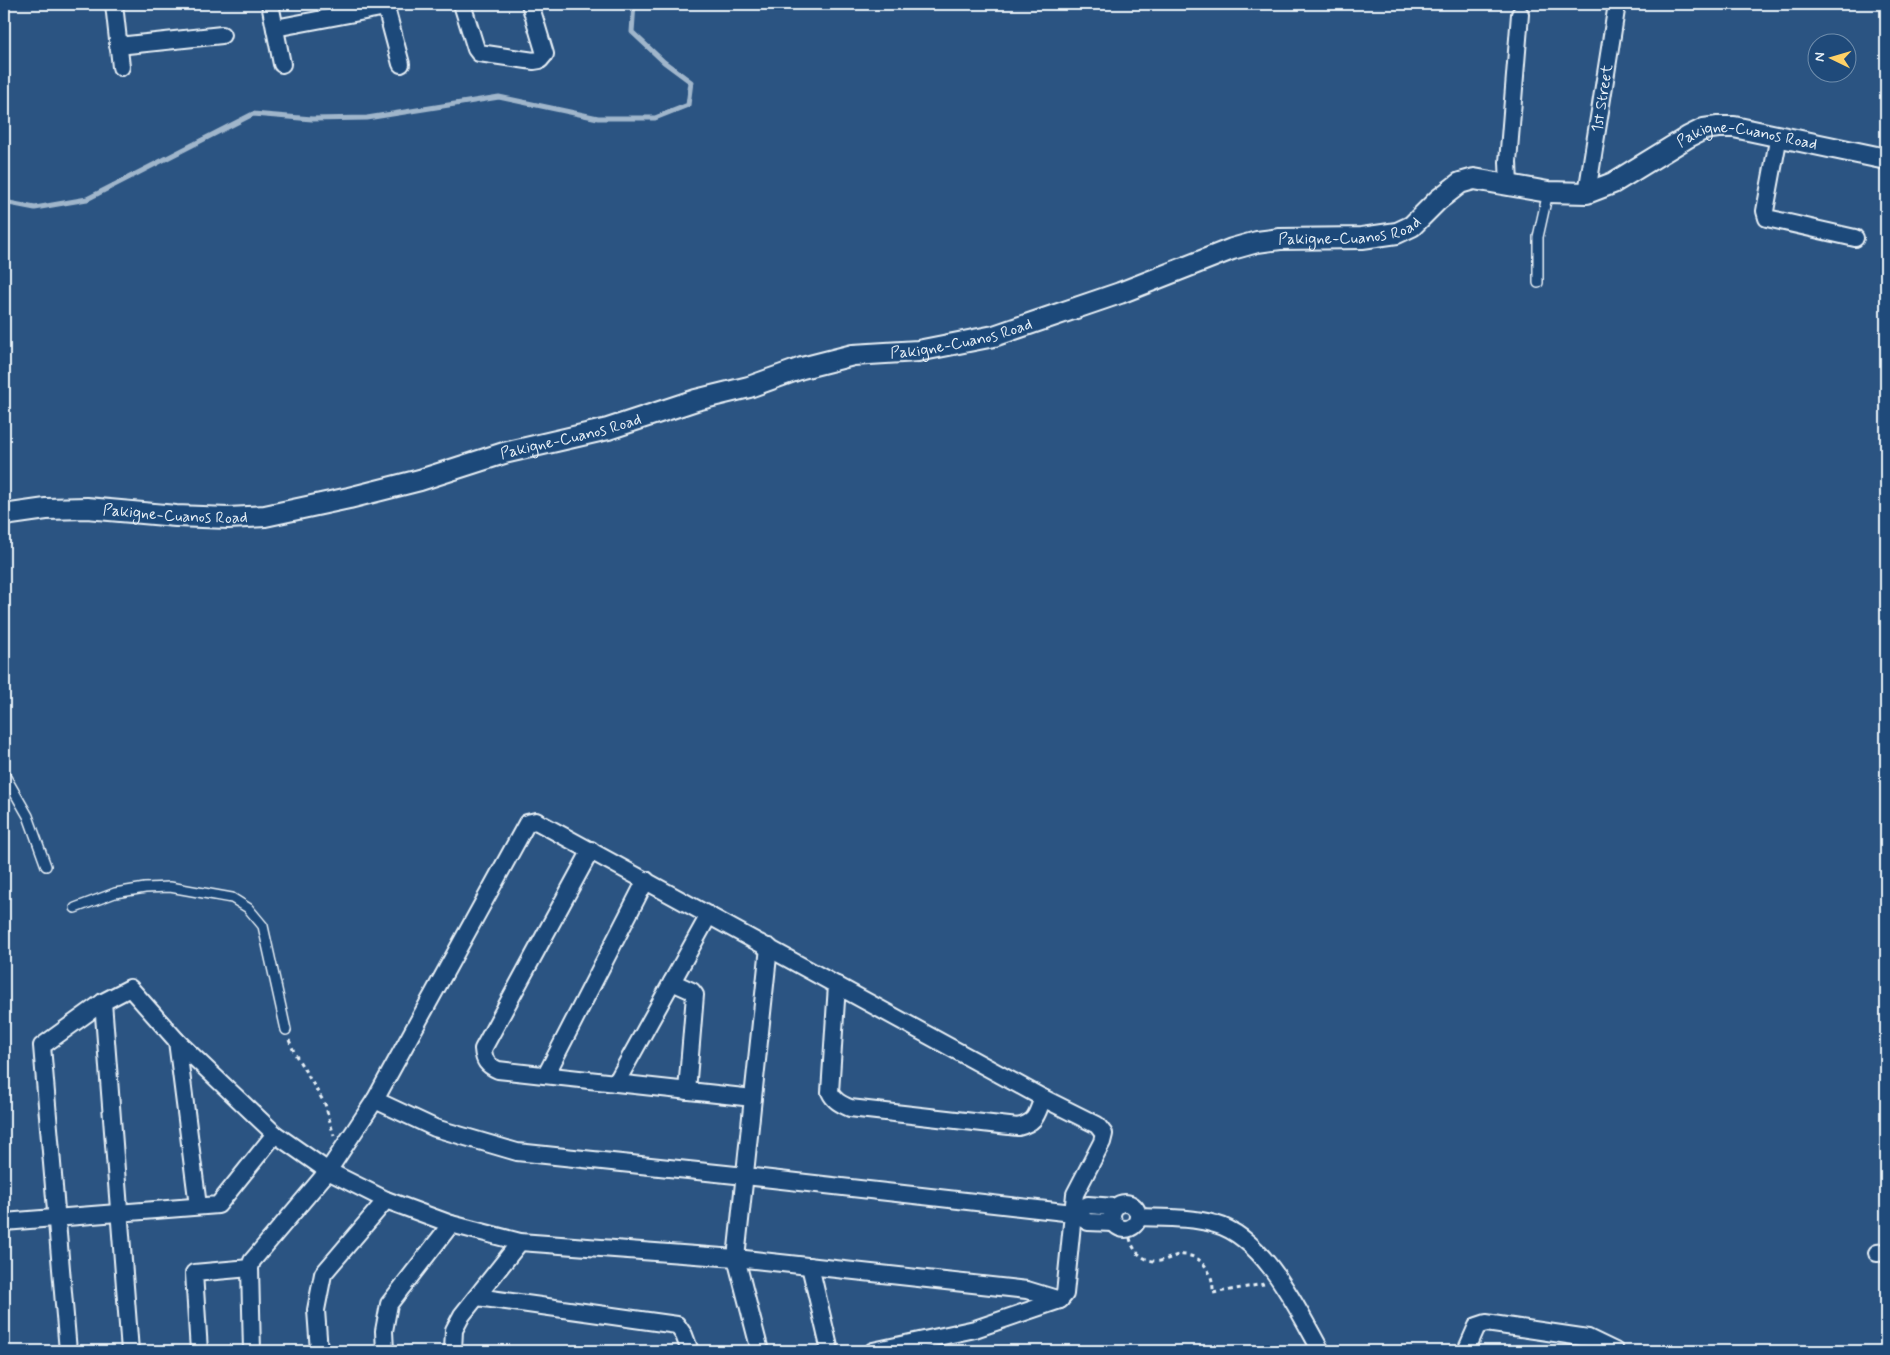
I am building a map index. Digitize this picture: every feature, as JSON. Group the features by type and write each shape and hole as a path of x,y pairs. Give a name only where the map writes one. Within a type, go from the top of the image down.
{"street":[{"path":"114,4 121,67"},
{"path":"270,4 282,64"},
{"path":"462,4 476,49 479,53 534,61 540,60 545,54 530,4"},
{"name":"1st Street","path":"1587,193 1618,4"},
{"path":"275,28 386,5 401,64"},
{"path":"1509,185 1508,162 1520,14"},
{"path":"118,46 222,35"},
{"name":"Pakigne-Cuanos Road","path":"4,515 46,509 87,508 176,516 228,518 265,516 349,498 420,480 504,453 608,429 696,400 749,387 802,368 852,355 918,351 994,336 1120,293 1232,249 1257,242 1280,238 1362,238 1397,233 1412,226 1438,200 1460,183 1474,179 1548,192 1587,193 1613,183 1704,129 1734,127 1886,159"},
{"path":"1779,136 1765,211 1767,218 1855,238"},
{"path":"252,1351 250,1268 252,1260 328,1171 375,1100 527,823 536,821 1043,1098 1097,1125 1104,1134 1102,1142 1075,1194 1065,1294 1060,1300 976,1329 872,1351"},
{"path":"591,850 483,1049 484,1058 488,1066 498,1070 753,1098"},
{"path":"546,1075 646,880"},
{"path":"616,1083 709,914"},
{"path":"760,1351 736,1258 769,947"},
{"path":"672,982 692,991 695,996 687,1091"},
{"path":"837,985 830,1092 833,1098 841,1104 850,1108 1018,1127 1030,1124 1037,1114 1043,1098"},
{"path":"68,1351 42,1046 103,1002 130,988 177,1041 275,1134 328,1171 386,1200 451,1224 520,1242 736,1258 1027,1290 1060,1300"},
{"path":"103,1002 130,1351"},
{"path":"177,1041 198,1206"},
{"path":"375,1100 435,1128 517,1152 1073,1213 1088,1205 1124,1219 1204,1221 1216,1224 1230,1229 1259,1253 1280,1281 1321,1351"},
{"path":"4,1222 218,1205 275,1134"},
{"path":"319,1351 316,1310 324,1274 386,1200"},
{"path":"385,1351 384,1331 389,1304 451,1224"},
{"path":"453,1351 454,1330 462,1316 520,1242"},
{"path":"810,1266 830,1351"},
{"path":"199,1351 194,1273 250,1268"},
{"path":"477,1297 677,1325 684,1335 690,1351"},
{"path":"1466,1351 1477,1326 1486,1323 1615,1351"}],"lane":[{"path":"1538,283 1538,237 1548,192"},
{"path":"4,774 28,816 46,866"},
{"path":"75,908 115,893 145,888 170,887 232,898 248,908 262,926 286,1030"}],"path":[{"path":"286,1030 295,1054 325,1104 339,1155"},
{"path":"1124,1219 1133,1249 1140,1256 1160,1261 1178,1255 1187,1255 1202,1262 1212,1276 1213,1293 1280,1281"}],"waterway":[{"path":"4,202 35,208 87,199 253,114 312,119 367,118 499,97 598,118 655,118 688,105 691,82 664,62 632,32 634,4"}]}
